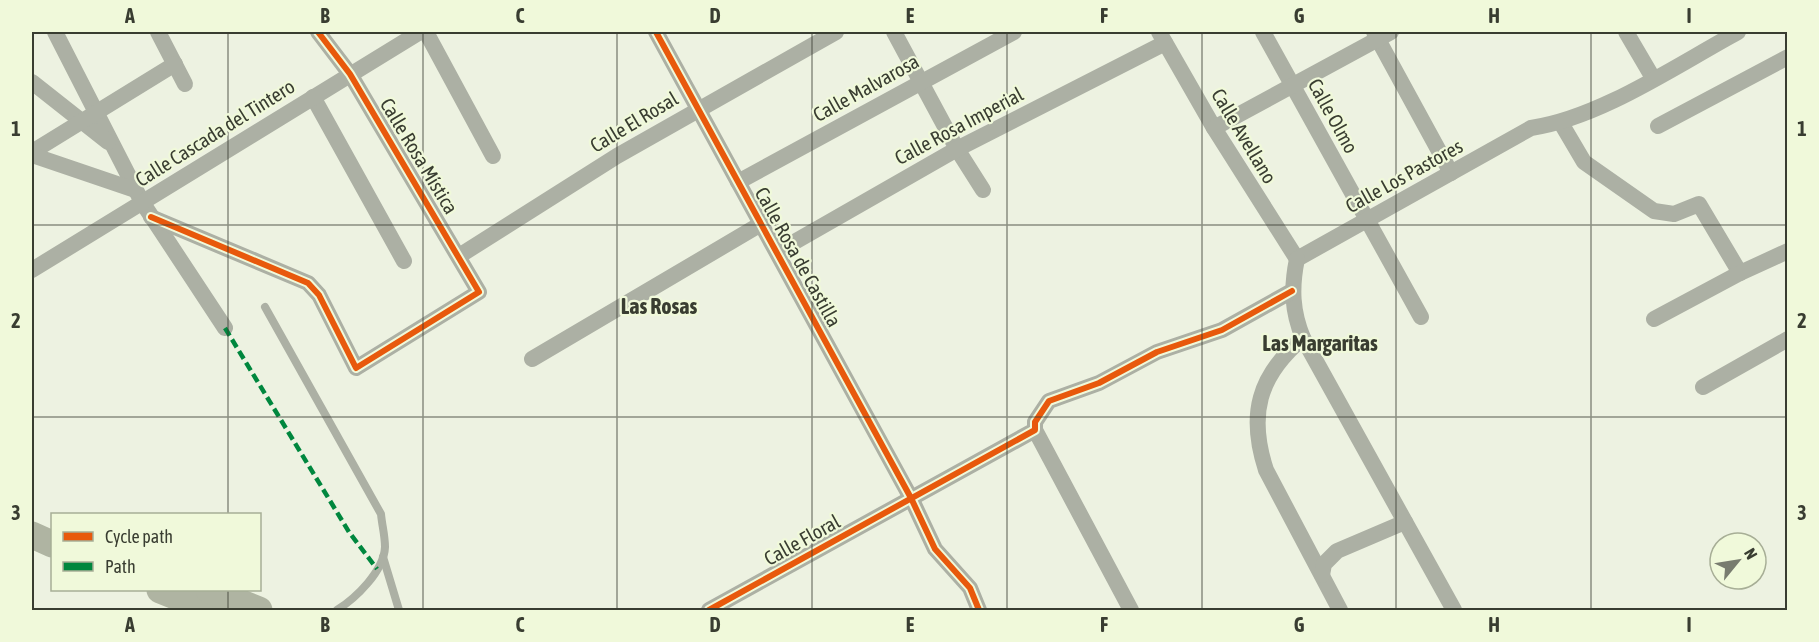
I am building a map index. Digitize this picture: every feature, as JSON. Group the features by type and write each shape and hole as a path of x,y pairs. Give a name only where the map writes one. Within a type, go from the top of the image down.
{"highway":[{"path":"32,515 51,524"},
{"path":"32,536 51,544"},
{"path":"162,591 210,610"},
{"path":"212,591 259,610"}],"street":[{"path":"55,32 110,143 151,217 225,328"},
{"path":"158,32 186,84"},
{"name":"Calle Rosa Mística","path":"151,217 311,286 319,295 356,368 479,292 350,74 318,32"},
{"name":"Calle Cascada del Tintero","path":"32,270 139,196 313,97 420,32"},
{"path":"426,32 494,156"},
{"name":"Calle El Rosal","path":"459,256 698,109 836,32"},
{"path":"894,32 957,149 983,190"},
{"name":"Calle Malvarosa","path":"738,182 1014,32"},
{"name":"Calle Olmo","path":"1263,32 1421,317"},
{"path":"1626,32 1653,78"},
{"name":"Calle Rosa de Castilla","path":"662,34 698,109 911,498 934,549 970,588 979,610"},
{"path":"1214,128 1381,34 1451,173"},
{"name":"Calle Los Pastores","path":"1297,259 1531,128 1561,123 1590,112 1728,34"},
{"name":"Calle Avellano","path":"1162,37 1214,128 1297,259"},
{"name":"Calle Rosa Imperial","path":"777,252 957,149 1162,37"},
{"path":"1658,126 1788,57"},
{"path":"32,153 175,64"},
{"path":"32,81 79,122 110,143"},
{"path":"313,97 404,261"},
{"path":"1561,123 1584,162 1654,211 1674,214 1699,204 1740,273"},
{"path":"32,153 139,196"},
{"path":"532,359 761,224"},
{"path":"1654,319 1740,273 1786,255"},
{"path":"1297,259 1292,291 1295,315 1303,338 1454,610"},
{"path":"1131,610 1035,430 1035,422 1049,400 1099,383 1157,352 1222,330 1292,291"},
{"path":"1303,338 1285,353 1270,373 1263,389 1256,421 1258,446 1266,470 1340,610"},
{"path":"1703,387 1788,339"},
{"name":"Calle Floral","path":"709,610 1035,430"},
{"path":"1322,575 1324,564 1337,551 1405,522"}],"lane":[{"path":"265,307 381,514 385,548 383,557 362,589 337,610"},
{"path":"383,557 399,610"}],"marked path":[{"path":"225,328 349,532 377,569"}],"cycle path":[{"path":"151,217 308,283 319,295 356,368 479,292 350,74 318,32"},
{"path":"656,32 911,498 935,549 970,588 979,610"},
{"path":"709,610 1035,430 1035,422 1049,401 1099,383 1157,352 1222,330 1292,291"}],"district":[{"name":"Las Rosas","path":"659,306"},
{"name":"Las Margaritas","path":"1320,343"}]}
